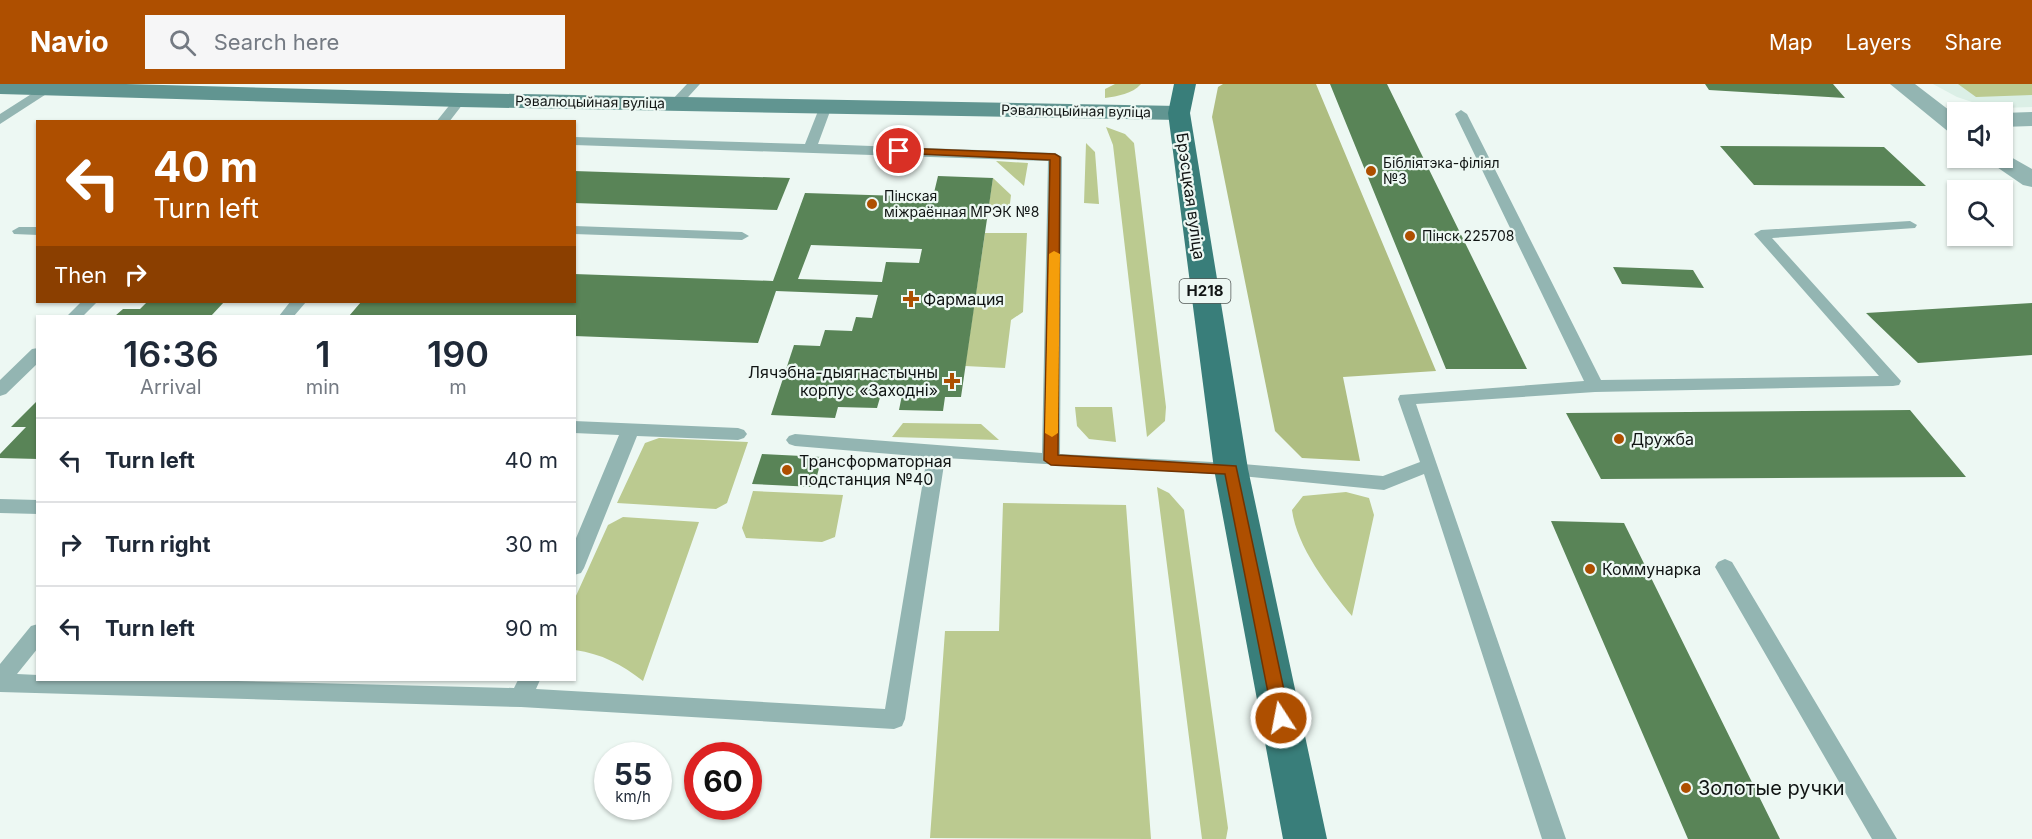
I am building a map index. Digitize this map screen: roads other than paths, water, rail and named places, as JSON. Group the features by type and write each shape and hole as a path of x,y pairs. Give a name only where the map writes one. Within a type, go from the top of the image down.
{"main road":[{"name":"Брэсцкая вуліца","path":"1185,84 1179,113 1231,469 1305,839"}],"street":[{"path":"1901,84 1947,119"},
{"name":"Рэвалюцыйная вуліца","path":"0,87 156,87 460,100 1179,113"},
{"path":"2013,120 2032,119"},
{"path":"2013,167 2032,180"}],"lane":[{"path":"675,104 694,84"},
{"path":"0,120 47,88"},
{"path":"444,120 460,100"},
{"path":"810,148 826,106"},
{"path":"1461,114 1595,386"},
{"path":"576,141 1055,157 1051,460"},
{"path":"1554,839 1406,399 1595,386 1893,381 1761,234 1910,225"},
{"path":"576,230 742,236"},
{"path":"19,231 36,231"},
{"path":"75,315 88,303"},
{"path":"287,315 297,303"},
{"path":"0,390 36,355"},
{"path":"576,427 738,434"},
{"path":"576,563 631,428"},
{"path":"795,440 1051,460 1231,469 1384,483 1430,465"},
{"path":"0,682 525,689 894,719 937,451"},
{"path":"0,506 36,507"},
{"path":"1725,567 1885,839"},
{"path":"0,682 36,635"}],"place":[{"name":"Бібліятэка-філіял №3","path":"1371,171"},
{"name":"Пінская міжраённая МРЭК №8","path":"872,204"},
{"name":"Пінск 225708","path":"1410,236"},
{"name":"Фармация","path":"911,299"},
{"name":"Лячэбна-дыягнастычны корпус «Заходні»","path":"952,381"},
{"name":"Дружба","path":"1619,439"},
{"name":"Трансформаторная подстанция №40","path":"787,470"},
{"name":"Коммунарка","path":"1590,569"},
{"name":"Золотые ручки","path":"1686,788"}]}
